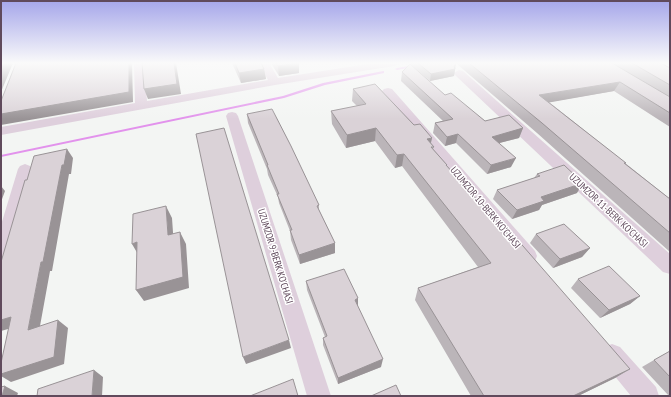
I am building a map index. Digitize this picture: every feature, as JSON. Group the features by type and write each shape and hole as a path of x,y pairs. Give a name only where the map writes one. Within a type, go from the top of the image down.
{"street":[{"path":"140,82 141,106"},
{"path":"1,132 275,82"},
{"name":"UZUMZOR 11-BERK KO'CHASI","path":"468,82 670,266"},
{"name":"UZUMZOR 10-BERK KO'CHASI","path":"388,91 537,266"},
{"name":"UZUMZOR 9-BERK KO'CHASI","path":"232,116 319,396"},
{"path":"1,256 25,168"},
{"path":"603,345 643,395"}],"building":[{"path":"9,82 129,82 129,92 1,114 1,101"},
{"path":"143,82 177,82 177,84 144,89"},
{"path":"412,82 430,82 445,95 451,93 485,121 509,115 523,128 492,137 516,158 491,165 458,134 447,137 435,123 453,119"},
{"path":"492,82 644,82 670,97 670,113 620,82 539,95 670,199 670,233"},
{"path":"664,82 670,82 670,85"},
{"path":"375,84 414,125 420,124 432,138 427,139 434,147 431,147 446,165 513,240 516,238 630,369 573,396 484,396 418,288 491,263 404,154 397,155 376,128 347,135 331,111 366,104 353,89"},
{"path":"272,109 319,205 317,206 335,243 299,255 290,230 292,230 277,194 279,194 247,114"},
{"path":"224,128 289,340 243,357 196,134"},
{"path":"67,149 64,165 62,165 43,262 41,262 28,330 58,320 54,357 1,374 1,363 11,317 1,320 1,262 25,180 27,180 34,156"},
{"path":"564,165 583,183 541,197 544,201 517,210 497,190 540,176 537,174"},
{"path":"166,206 168,235 180,232 183,277 136,290 137,242 132,244 133,214"},
{"path":"564,224 590,248 560,259 536,234"},
{"path":"609,266 640,296 609,310 578,279"},
{"path":"344,269 358,298 355,300 383,359 338,378 323,338 327,336 306,281"},
{"path":"670,351 670,377 654,360"},
{"path":"94,370 92,396 37,396 38,389"},
{"path":"293,379 298,396 250,396"},
{"path":"396,385 401,396 371,396"},
{"path":"5,386 2,396 1,396 1,387"}],"waterway":[{"path":"1,156 284,97 336,82"}]}
